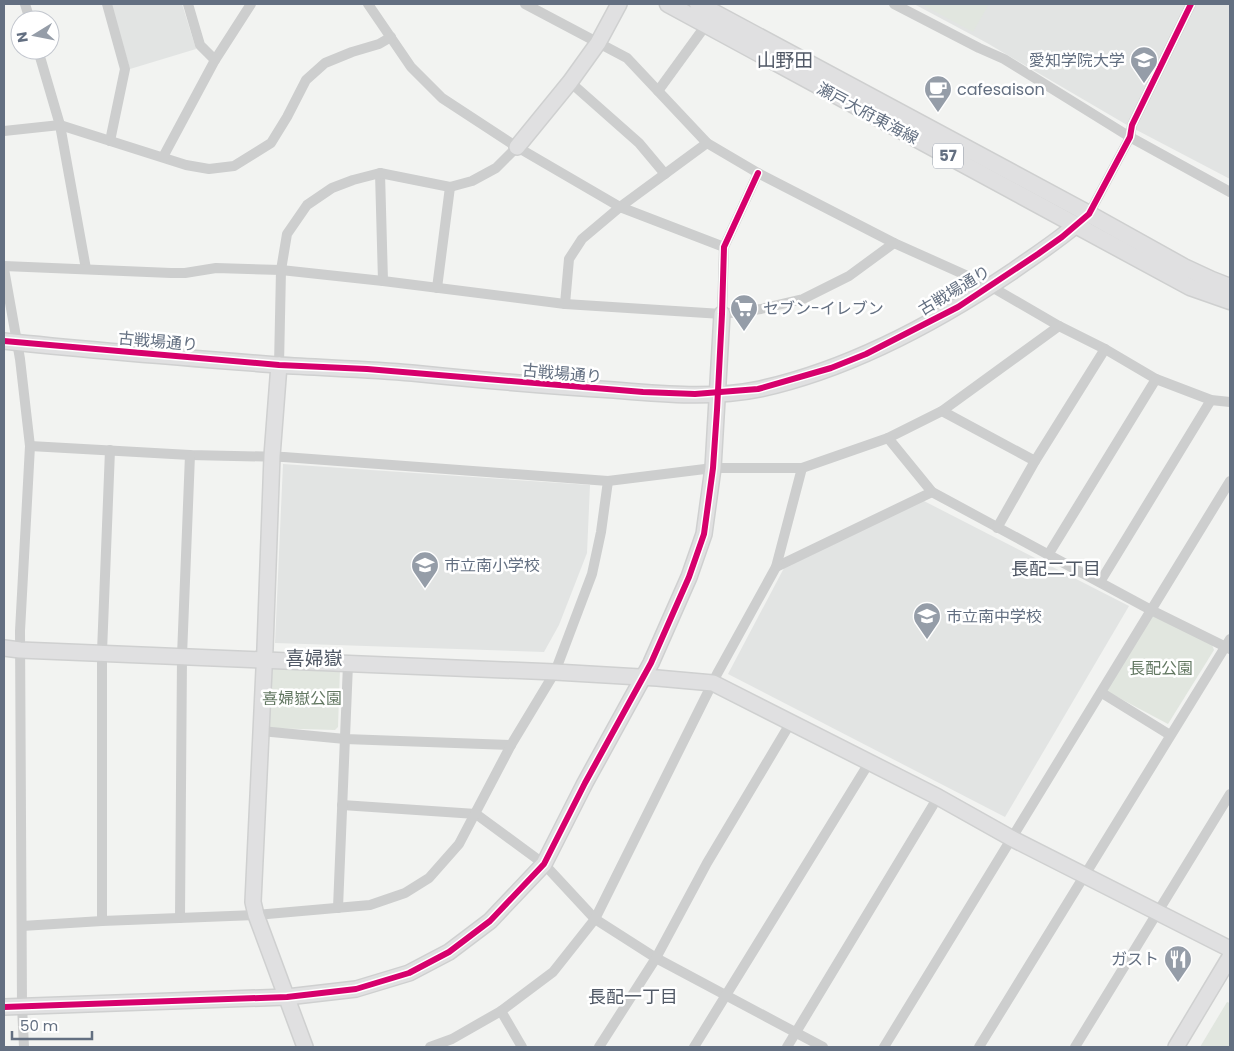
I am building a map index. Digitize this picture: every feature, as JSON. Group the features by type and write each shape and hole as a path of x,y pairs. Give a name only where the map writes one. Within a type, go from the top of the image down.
{"main road":[{"name":"瀬戸大府東海線","path":"668,4 1190,287 1230,301"},
{"name":"瀬戸大府東海線","path":"698,4 1197,274 1230,287"}],"street":[{"path":"107,4 125,69 110,141"},
{"path":"188,4 200,45 215,60"},
{"path":"163,157 215,60 251,4"},
{"path":"368,4 411,67 442,98 517,147 620,207 724,247"},
{"path":"525,4 626,58 707,143 758,173 894,243 990,286 1156,379 1211,400 1230,402"},
{"path":"305,1047 256,915 253,902 265,659 272,456 279,365 281,270 287,234 307,205 332,188 353,180 380,173 450,187 472,181 496,168 517,147 570,82 598,43 619,4"},
{"path":"894,4 1004,59 1130,137 1230,192"},
{"path":"1076,225 1089,214 1130,137 1132,125 1191,4"},
{"path":"658,91 706,25"},
{"path":"4,131 60,125 186,165 209,170 234,166 271,143 306,80 326,63 352,52 379,44 390,37"},
{"path":"41,60 60,125 86,269"},
{"path":"570,82 639,142 665,174"},
{"path":"565,304 569,260 582,239 620,207 707,143"},
{"path":"380,173 383,281"},
{"path":"4,1007 286,997 356,989 409,973 448,952 490,922 544,864 651,663 689,577 704,534 713,468 724,247 758,173"},
{"path":"437,288 450,187"},
{"name":"古戦場通り","path":"11,342 279,365 367,369 643,392 718,394 758,389 831,368 892,341 958,307 1062,238 1076,225"},
{"path":"24,1047 22,1006 20,650 30,446 11,342 4,268 171,273 185,273 216,268 281,270 565,304 722,314 760,309 803,299 849,276 894,243"},
{"path":"30,446 190,455 272,456 608,481 713,468 802,468 888,438 942,410 1059,326"},
{"path":"997,528 1035,461 1105,349"},
{"path":"1048,554 1156,379"},
{"path":"1100,582 1211,400"},
{"path":"942,410 1035,461"},
{"path":"888,438 932,492 1151,610 1229,645 1170,735 979,1047"},
{"path":"102,921 102,652 110,450"},
{"path":"180,918 182,656 190,455"},
{"path":"430,1047 452,1039 501,1011 553,972 595,919 713,683 776,567 802,468"},
{"path":"22,926 256,915 370,905 406,893 429,878 459,844 511,745 555,672 592,574 601,532 608,481"},
{"path":"884,1047 1230,481"},
{"path":"776,567 932,492"},
{"path":"4,648 555,672 713,683 938,797 1011,838 1230,949"},
{"path":"338,908 348,664"},
{"path":"1102,693 1170,735"},
{"path":"599,1047 656,958 707,863 791,722"},
{"path":"261,731 345,739 511,745"},
{"path":"694,1047 869,763"},
{"path":"1075,1047 1159,913 1230,794"},
{"path":"787,1047 938,797"},
{"path":"342,805 476,814 544,864 595,919 656,958 823,1047"},
{"path":"1176,1047 1230,957"},
{"path":"501,1011 522,1047"}],"shaded area":[{"path":"111,4 182,4 196,49 130,69"},
{"name":"愛知学院大学","path":"914,4 1230,4 1230,179 1127,125 987,43"},
{"name":"市立南小学校","path":"283,464 590,485 587,553 559,625 544,652 275,643"},
{"name":"市立南中学校","path":"922,500 1129,606 1005,817 728,674 784,568"}],"green space":[{"path":"921,4 989,4 973,32"},
{"name":"長配公園","path":"1155,616 1211,642 1214,650 1168,724 1107,690 1151,617"},
{"name":"喜婦嶽公園","path":"273,665 340,669 338,727 335,730 268,728 267,670"},
{"path":"1227,1002 1230,1003 1230,1047 1200,1047"}],"cycle path":[{"path":"4,341 279,365 367,369 643,392 695,394 758,389 831,368 866,354 958,307 1062,237 1089,214 1130,137 1132,125 1191,4"},
{"path":"4,1007 287,997 356,989 409,973 449,952 490,921 544,864 585,783 651,663 689,577 704,534 713,468 724,247 758,173"}],"place":[{"name":"愛知学院大学","path":"1144,84"},
{"name":"cafesaison","path":"938,113"},
{"name":"セブン-イレブン","path":"744,332"},
{"name":"市立南小学校","path":"425,589"},
{"name":"市立南中学校","path":"927,640"},
{"name":"ガスト","path":"1178,983"}],"district":[{"name":"山野田","path":"785,60"},
{"name":"長配二丁目","path":"1056,569"},
{"name":"喜婦嶽","path":"314,658"},
{"name":"長配一丁目","path":"633,997"}]}
